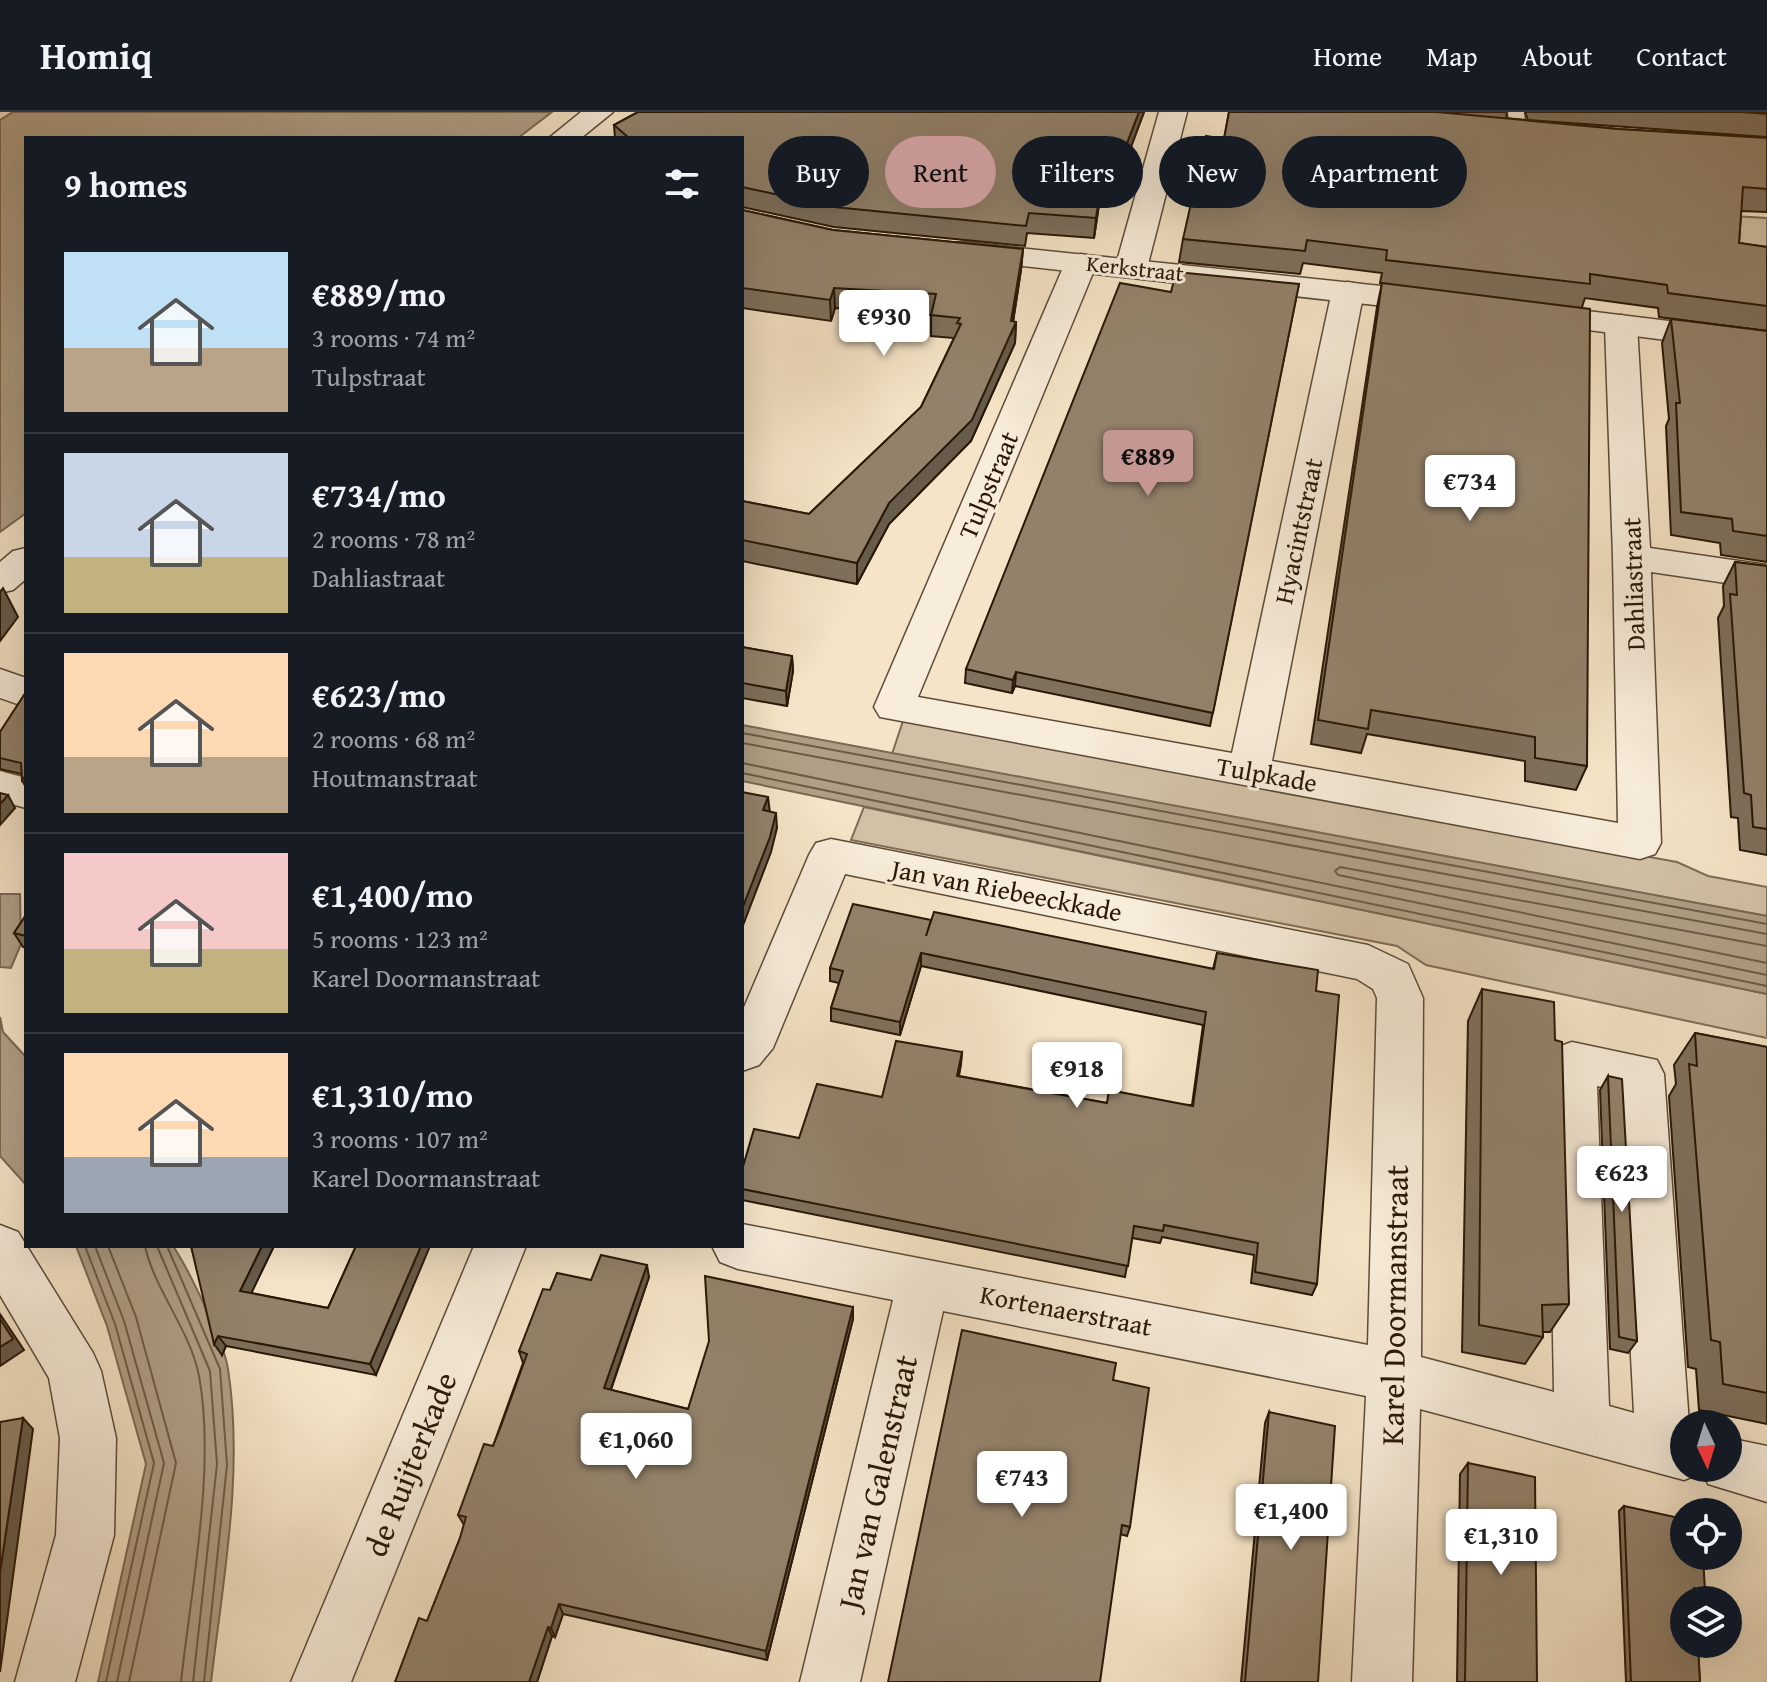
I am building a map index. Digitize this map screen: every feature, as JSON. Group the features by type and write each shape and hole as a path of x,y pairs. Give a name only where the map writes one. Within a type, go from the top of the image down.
{"street":[{"path":"566,136 599,112"},
{"path":"1131,268 1173,112"},
{"path":"1486,130 1517,122 1549,135"},
{"name":"Kerkstraat","path":"926,248 1348,291 1767,343"},
{"name":"Tulpstraat","path":"894,707 1081,263"},
{"name":"Hyacintstraat","path":"1249,771 1348,291"},
{"name":"Dahliastraat","path":"1621,325 1632,557 1640,843"},
{"path":"1632,557 1767,577"},
{"path":"0,581 24,562"},
{"path":"0,683 24,692"},
{"name":"Tulpkade","path":"894,707 1640,843"},
{"path":"0,786 24,792"},
{"name":"Jan van Riebeeckkade","path":"744,1049 756,1034 831,855 1368,963 1392,977"},
{"name":"Karel Doormanstraat","path":"1382,1682 1394,1376 1400,998 1392,977"},
{"path":"1582,1426 1572,1062 1640,1074 1670,1410"},
{"name":"Kortenaerstraat","path":"744,1247 1394,1376 1670,1450"},
{"path":"0,1248 74,1371 88,1438 85,1535 45,1682"},
{"name":"de Ruijterkade","path":"321,1682 499,1248"},
{"name":"Jan van Galenstraat","path":"830,1682 924,1281"},
{"path":"1742,1468 1767,1474"}],"shaded area":[{"path":"1716,215 1767,218 1767,253 1724,249"},
{"path":"903,721 1677,862 1708,876 1767,887 1767,916 892,754"},
{"path":"864,807 1767,994 1767,1038 1426,965 1397,946 851,840"}],"water":[{"path":"13,112 552,112 521,136 24,136 24,514 0,532 0,120"},
{"path":"744,725 1767,916 1767,994 744,781"},
{"path":"0,894 20,894 21,944 11,968 0,967"},
{"path":"0,1017 3,1032 24,1055 24,1183 0,1156"},
{"path":"77,1248 174,1248 205,1306 225,1357 232,1408 233,1486 211,1682 98,1682 146,1464 107,1326"}],"building":[{"path":"638,112 1139,112 1130,136 1012,136 1012,208 1098,208 1096,218 1029,213 1026,226 844,208 869,208 869,136 768,136 768,193 744,187 744,136 627,136 614,125"},
{"path":"1229,112 1437,112 1618,129 1767,138 1767,189 1743,187 1739,243 1767,247 1767,306 1668,293 1667,285 1590,274 1590,284 1386,260 1387,250 1307,240 1305,251 1183,239 1190,208 1266,208 1266,136 1225,136"},
{"path":"744,210 833,230 1023,249 1011,321 1016,322 972,420 889,503 857,563 744,540 744,501 809,514 921,407 961,324 957,323 960,318 931,315 936,294 834,288 830,300 744,288"},
{"path":"1176,272 1299,284 1213,713 1016,672 1013,680 966,669 1120,283 1171,292"},
{"path":"1382,283 1590,309 1587,766 1535,758 1535,737 1371,710 1368,729 1318,720"},
{"path":"1671,319 1767,331 1767,536 1733,531 1732,519 1681,512 1676,403 1680,403"},
{"path":"1735,562 1767,566 1767,829 1753,827 1751,795 1744,793 1730,594 1737,595"},
{"path":"744,647 792,656 786,691 744,683"},
{"path":"24,695 22,780 21,763 0,758 0,732"},
{"path":"744,792 768,797 763,810 776,813 744,904"},
{"path":"0,793 8,795 0,804"},
{"path":"853,904 931,920 926,936 934,912 1214,969 1217,953 1318,970 1316,991 1339,995 1317,1284 1255,1272 1258,1243 1164,1225 1163,1231 1134,1226 1128,1266 744,1189 744,1163 754,1129 799,1138 817,1084 882,1097 896,1041 962,1052 957,1076 1107,1103 1109,1090 1193,1106 1206,1012 921,953 900,1022 831,1008 843,971 830,968"},
{"path":"24,918 24,936 14,933"},
{"path":"1482,989 1554,1002 1555,1040 1562,1042 1569,1304 1542,1305 1543,1337 1479,1325"},
{"path":"1695,1033 1767,1047 1767,1393 1723,1384 1720,1342 1711,1340 1689,1064 1697,1066"},
{"path":"1608,1076 1622,1079 1637,1341 1619,1337"},
{"path":"191,1248 261,1248 240,1291 328,1308 355,1248 420,1248 370,1364 218,1336 214,1344"},
{"path":"601,1255 647,1265 604,1388 688,1409 709,1341 705,1276 853,1307 766,1651 559,1604 529,1682 395,1682 419,1618 427,1621 460,1538 466,1517 458,1515 484,1444 493,1446 501,1426 527,1354 519,1351 543,1289 550,1290 557,1273 591,1280"},
{"path":"0,1319 13,1339 0,1347"},
{"path":"962,1330 1116,1363 1113,1380 1149,1388 1130,1527 1122,1525 1100,1682 888,1682"},
{"path":"1269,1412 1335,1426 1318,1682 1245,1682"},
{"path":"23,1418 0,1572 0,1422"},
{"path":"1468,1463 1535,1477 1537,1682 1465,1682"},
{"path":"1624,1506 1670,1516 1670,1570 1704,1570 1705,1586 1670,1586 1670,1658 1699,1658 1700,1682 1631,1682"}]}
